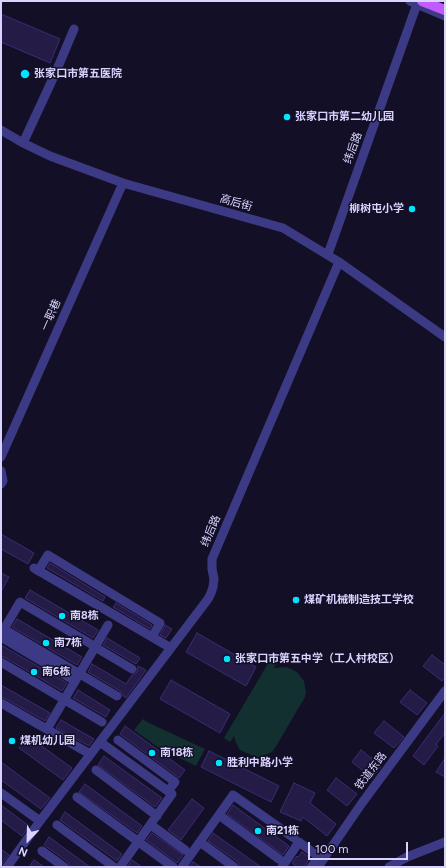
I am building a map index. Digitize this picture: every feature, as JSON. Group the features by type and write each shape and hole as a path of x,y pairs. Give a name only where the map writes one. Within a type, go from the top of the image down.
{"main road":[{"path":"419,2 441,6"}],"street":[{"path":"419,2 445,16"},
{"name":"纬后路","path":"328,254 419,2"},
{"path":"23,143 56,74 74,29"},
{"name":"高后街","path":"1,130 50,156 123,183 283,228 328,254 445,338"},
{"name":"一职巷","path":"1,457 123,183"},
{"name":"纬后路","path":"12,865 40,821 208,599 213,587 214,579 212,559 339,262"},
{"path":"1,471 1,484"},
{"path":"152,637 160,623 48,555 35,569 104,610 171,648"},
{"path":"104,610 114,595"},
{"path":"77,677 4,629 20,602 132,669"},
{"path":"47,729 77,677 93,645 108,625"},
{"path":"1,637 117,696"},
{"path":"1,662 102,722"},
{"name":"铁道东路","path":"318,867 362,803 445,691"},
{"path":"1,702 90,754"},
{"path":"118,740 175,782 168,792"},
{"path":"100,742 172,794 120,867"},
{"path":"138,769 145,760"},
{"path":"96,770 157,816"},
{"path":"1,793 40,821"},
{"path":"182,867 233,796 294,838"},
{"path":"77,797 173,867"},
{"path":"219,815 282,862 294,867"},
{"path":"57,825 114,867"},
{"path":"151,825 185,850"},
{"path":"200,842 234,867"},
{"path":"282,862 300,842 319,857 311,867"},
{"path":"388,867 407,857 445,842"},
{"path":"42,851 64,867"}],"green space":[{"path":"270,660 277,663 274,668 287,667 297,672 304,681 306,692 305,697 275,748 272,752 258,757 240,750 234,736 230,742 224,738"},
{"path":"143,719 205,749 196,766 159,748 134,730"}],"building":[{"path":"1,14 60,39 50,63 1,42"},
{"path":"1,534 34,553 28,564 1,549"},
{"path":"50,563 105,597 103,601 47,568"},
{"path":"1,573 9,577 1,592"},
{"name":"南8栋","path":"30,590 98,630 93,638 25,598"},
{"path":"116,603 152,625 150,629 113,607"},
{"name":"南7栋","path":"17,619 82,657 77,665 12,627"},
{"path":"165,625 172,629 166,638 160,635"},
{"path":"197,633 256,667 246,686 186,652"},
{"path":"107,638 140,658 136,664 103,645"},
{"name":"南6栋","path":"1,645 67,683 62,691 1,656"},
{"path":"432,655 445,665 445,677 442,681 423,666"},
{"path":"92,664 126,684 132,675 137,672 138,666 146,670 126,698 120,691 88,672"},
{"path":"171,680 230,714 220,733 160,699"},
{"path":"1,685 50,713 45,721 1,697"},
{"path":"78,690 110,710 106,717 73,698"},
{"path":"410,690 427,703 417,715 400,702"},
{"path":"445,713 445,733 436,744 438,746 424,765 413,756"},
{"path":"61,720 94,739 89,746 56,728"},
{"path":"384,721 404,737 394,748 374,733"},
{"name":"南18栋","path":"125,726 185,770 179,778 120,734"},
{"path":"28,736 72,768 63,780 19,748"},
{"path":"361,750 381,766 372,778 352,762"},
{"path":"209,751 279,786 271,802 201,767"},
{"path":"104,756 162,798 155,807 98,765"},
{"path":"445,758 445,777 436,772"},
{"path":"1,762 50,798 41,809 1,780"},
{"path":"336,778 357,794 347,806 327,790"},
{"path":"294,783 315,793 310,803 336,824 327,836 303,817 301,821 280,812"},
{"path":"85,784 142,826 137,833 79,792"},
{"path":"192,799 204,808 181,840 168,830"},
{"path":"1,805 29,826 22,836 1,820"},
{"name":"南21栋","path":"233,805 289,846 283,855 227,814"},
{"path":"65,812 122,854 117,861 60,820"},
{"path":"152,833 183,855 177,863 146,840"},
{"path":"213,833 261,867 240,867 238,862 208,841"},
{"path":"49,837 90,867 70,867 68,862 44,845"},
{"path":"1,849 9,855 1,867"},
{"path":"302,852 309,857 309,859 305,867 297,867 292,863"},
{"path":"34,860 44,867 29,867"},
{"path":"132,860 142,867 127,867"},
{"path":"193,862 201,867 189,867"}],"place":[{"name":"张家口市第五医院","path":"25,74"},
{"name":"张家口市第二幼儿园","path":"287,117"},
{"name":"柳树屯小学","path":"412,209"},
{"name":"煤矿机械制造技工学校","path":"296,600"},
{"name":"南8栋","path":"62,616"},
{"name":"南7栋","path":"46,643"},
{"name":"张家口市第五中学（工人村校区）","path":"227,659"},
{"name":"南6栋","path":"34,672"},
{"name":"煤机幼儿园","path":"12,741"},
{"name":"南18栋","path":"152,753"},
{"name":"胜利中路小学","path":"219,763"},
{"name":"南21栋","path":"258,831"}]}
